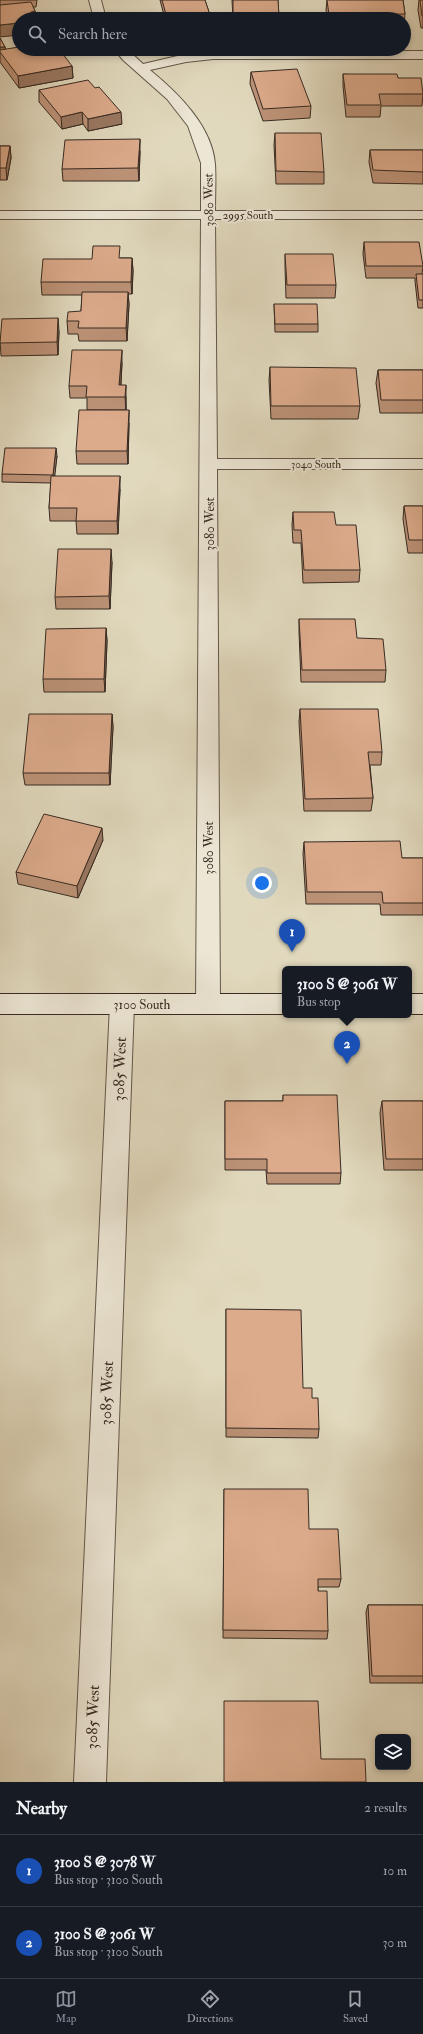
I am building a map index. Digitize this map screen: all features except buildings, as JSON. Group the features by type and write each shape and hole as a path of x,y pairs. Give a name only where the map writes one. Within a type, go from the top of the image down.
{"street":[{"path":"95,0 98,12"},
{"path":"411,55 423,55"},
{"name":"3080 West","path":"128,56 174,98 198,129 208,163 208,1004"},
{"path":"141,68 186,58 204,56"},
{"name":"2995 South","path":"0,216 423,215"},
{"name":"3040 South","path":"209,464 423,464"},
{"name":"3100 South","path":"0,1004 282,1004"},
{"name":"3085 West","path":"90,1782 122,1004"},
{"path":"412,1004 423,1004"}],"place":[{"name":"3100 S @ 3078 W","path":"292,952"},
{"name":"3100 S @ 3061 W","path":"347,1064"}]}
